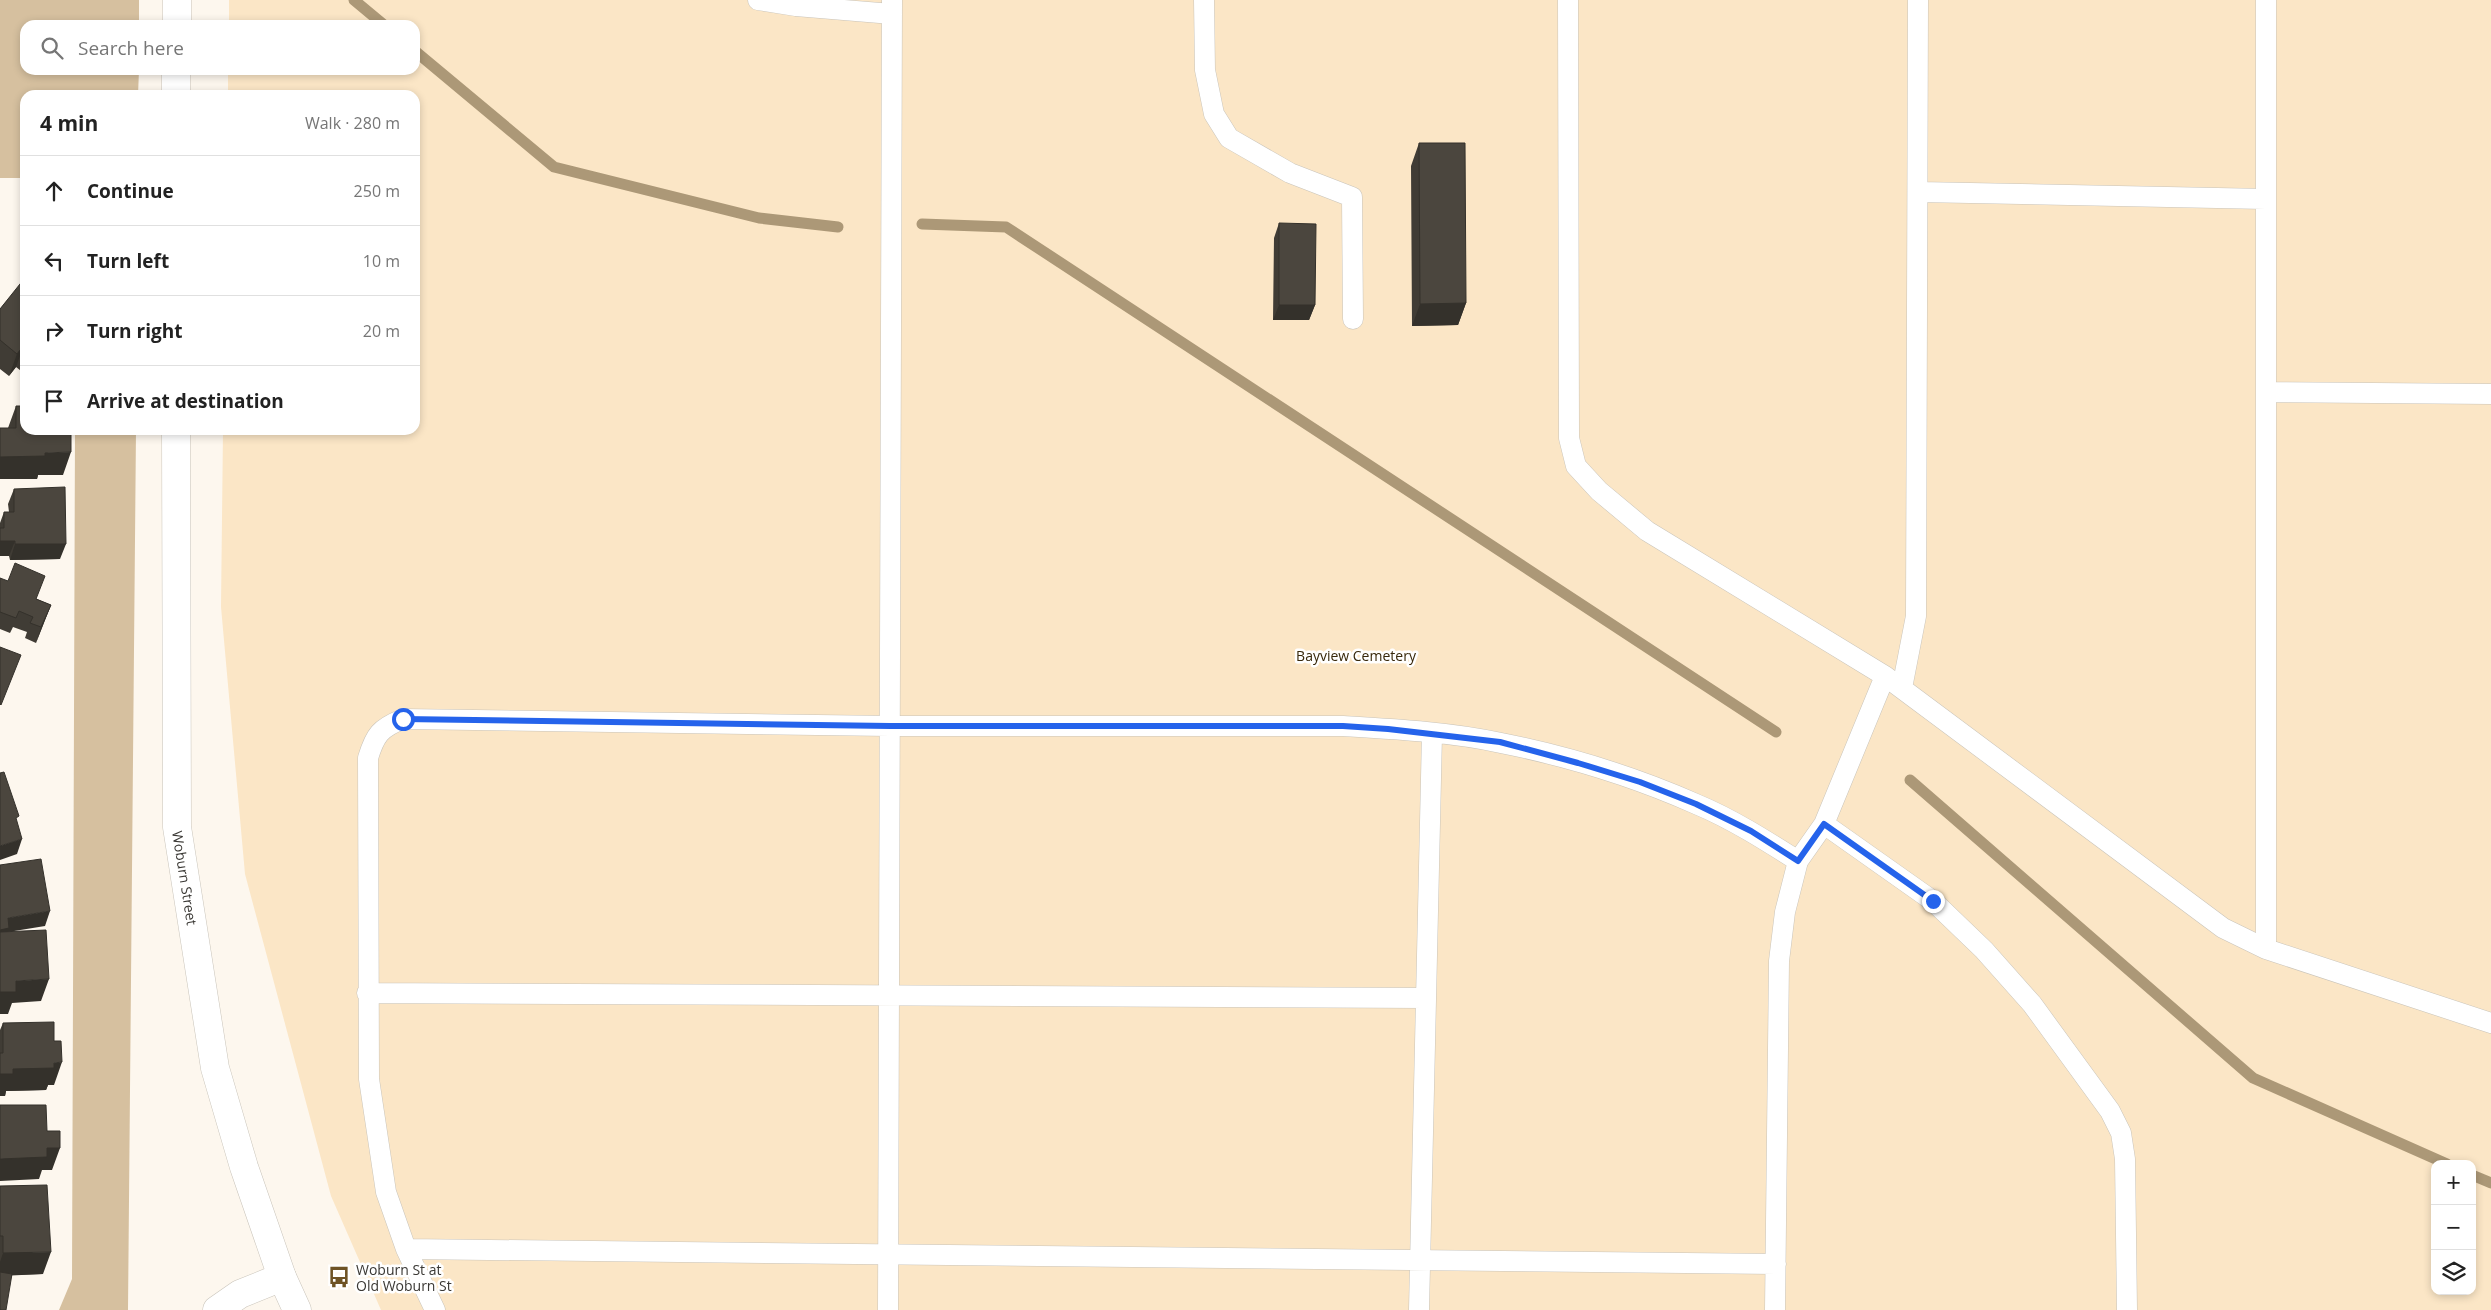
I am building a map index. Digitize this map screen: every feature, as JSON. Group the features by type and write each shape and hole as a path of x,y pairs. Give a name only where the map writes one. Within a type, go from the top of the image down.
{"street":[{"path":"177,0 177,20"},
{"path":"176,75 176,90"},
{"name":"Woburn Street","path":"176,435 177,827 215,1068 244,1167 282,1277 297,1310"},
{"path":"217,1310 240,1294 282,1277"}],"lane":[{"path":"758,0 796,6 892,7 888,1310"},
{"path":"1204,0 1205,70 1214,114 1229,138 1290,173 1352,198 1353,320"},
{"path":"1568,0 1569,438 1576,466 1599,491 1647,531 1885,676 2223,928 2266,949 2491,1023"},
{"path":"1902,688 1916,616 1919,192 1918,0"},
{"path":"2266,0 2266,949"},
{"path":"1919,192 2266,199"},
{"path":"2266,392 2491,394"},
{"path":"1775,1310 1779,961 1785,912 1798,861 1824,824 1885,676"},
{"path":"435,1310 406,1249 386,1192 376,1138 369,1079 367,993 368,758 374,739 386,726 403,719 890,726 1343,726 1432,734 1500,742 1640,782 1696,804 1751,831 1798,861"},
{"path":"1419,1310 1432,734"},
{"path":"1824,824 1933,901 1984,950 2032,1004 2110,1112 2121,1133 2125,1159 2127,1310"},
{"path":"367,993 1426,998"},
{"path":"406,1249 1776,1264"}],"green space":[{"name":"Bayview Cemetery","path":"229,0 2491,0 2491,1310 381,1310 331,1196 245,874 221,607 223,435 420,435 420,90 228,90 228,75 420,75 420,20 229,20"}],"shaded area":[{"path":"0,0 139,0 139,20 20,20 20,75 139,75 138,90 20,90 20,178 0,178"},
{"path":"75,435 136,435 128,1310 59,1310 72,1279"}],"building":[{"path":"1419,143 1465,143 1466,303 1420,304"},
{"path":"1279,223 1316,224 1315,305 1279,305"},
{"path":"20,284 20,350 17,354 0,340 0,309"},
{"path":"16,406 20,406 20,435 71,435 71,452 45,453 45,456 0,457 0,428 16,428"},
{"path":"65,487 66,544 15,544 15,541 0,541 0,528 4,528 4,512 14,512 14,489"},
{"path":"15,563 45,576 36,599 51,605 41,627 30,623 33,617 19,611 16,618 0,612 0,578 8,581"},
{"path":"0,647 21,655 1,705 0,704"},
{"path":"4,772 19,816 16,818 22,839 0,846 0,773"},
{"path":"41,859 50,911 8,918 9,928 0,930 0,865"},
{"path":"46,930 49,979 16,981 16,992 0,992 0,932"},
{"path":"54,1022 54,1041 61,1041 62,1062 54,1063 54,1068 13,1069 13,1074 0,1074 0,1053 3,1053 3,1023"},
{"path":"0,1105 46,1105 47,1131 60,1131 60,1148 47,1148 47,1157 0,1159"},
{"path":"47,1185 51,1252 3,1253 3,1236 0,1236 0,1186"},
{"path":"0,1272 12,1274 6,1310 0,1310"}],"waterway":[{"path":"354,0 378,20"},
{"path":"420,55 554,167 759,218 838,227"},
{"path":"922,224 1006,227 1776,732"},
{"path":"1910,780 2253,1078 2438,1160"},
{"path":"2476,1177 2491,1183"}],"place":[{"name":"Woburn St at Old Woburn St","path":"339,1277"}],"route":[{"path":"403,719 890,726 1343,726 1388,729 1500,742 1640,782 1696,804 1751,831 1798,861 1824,824 1933,901"}]}
